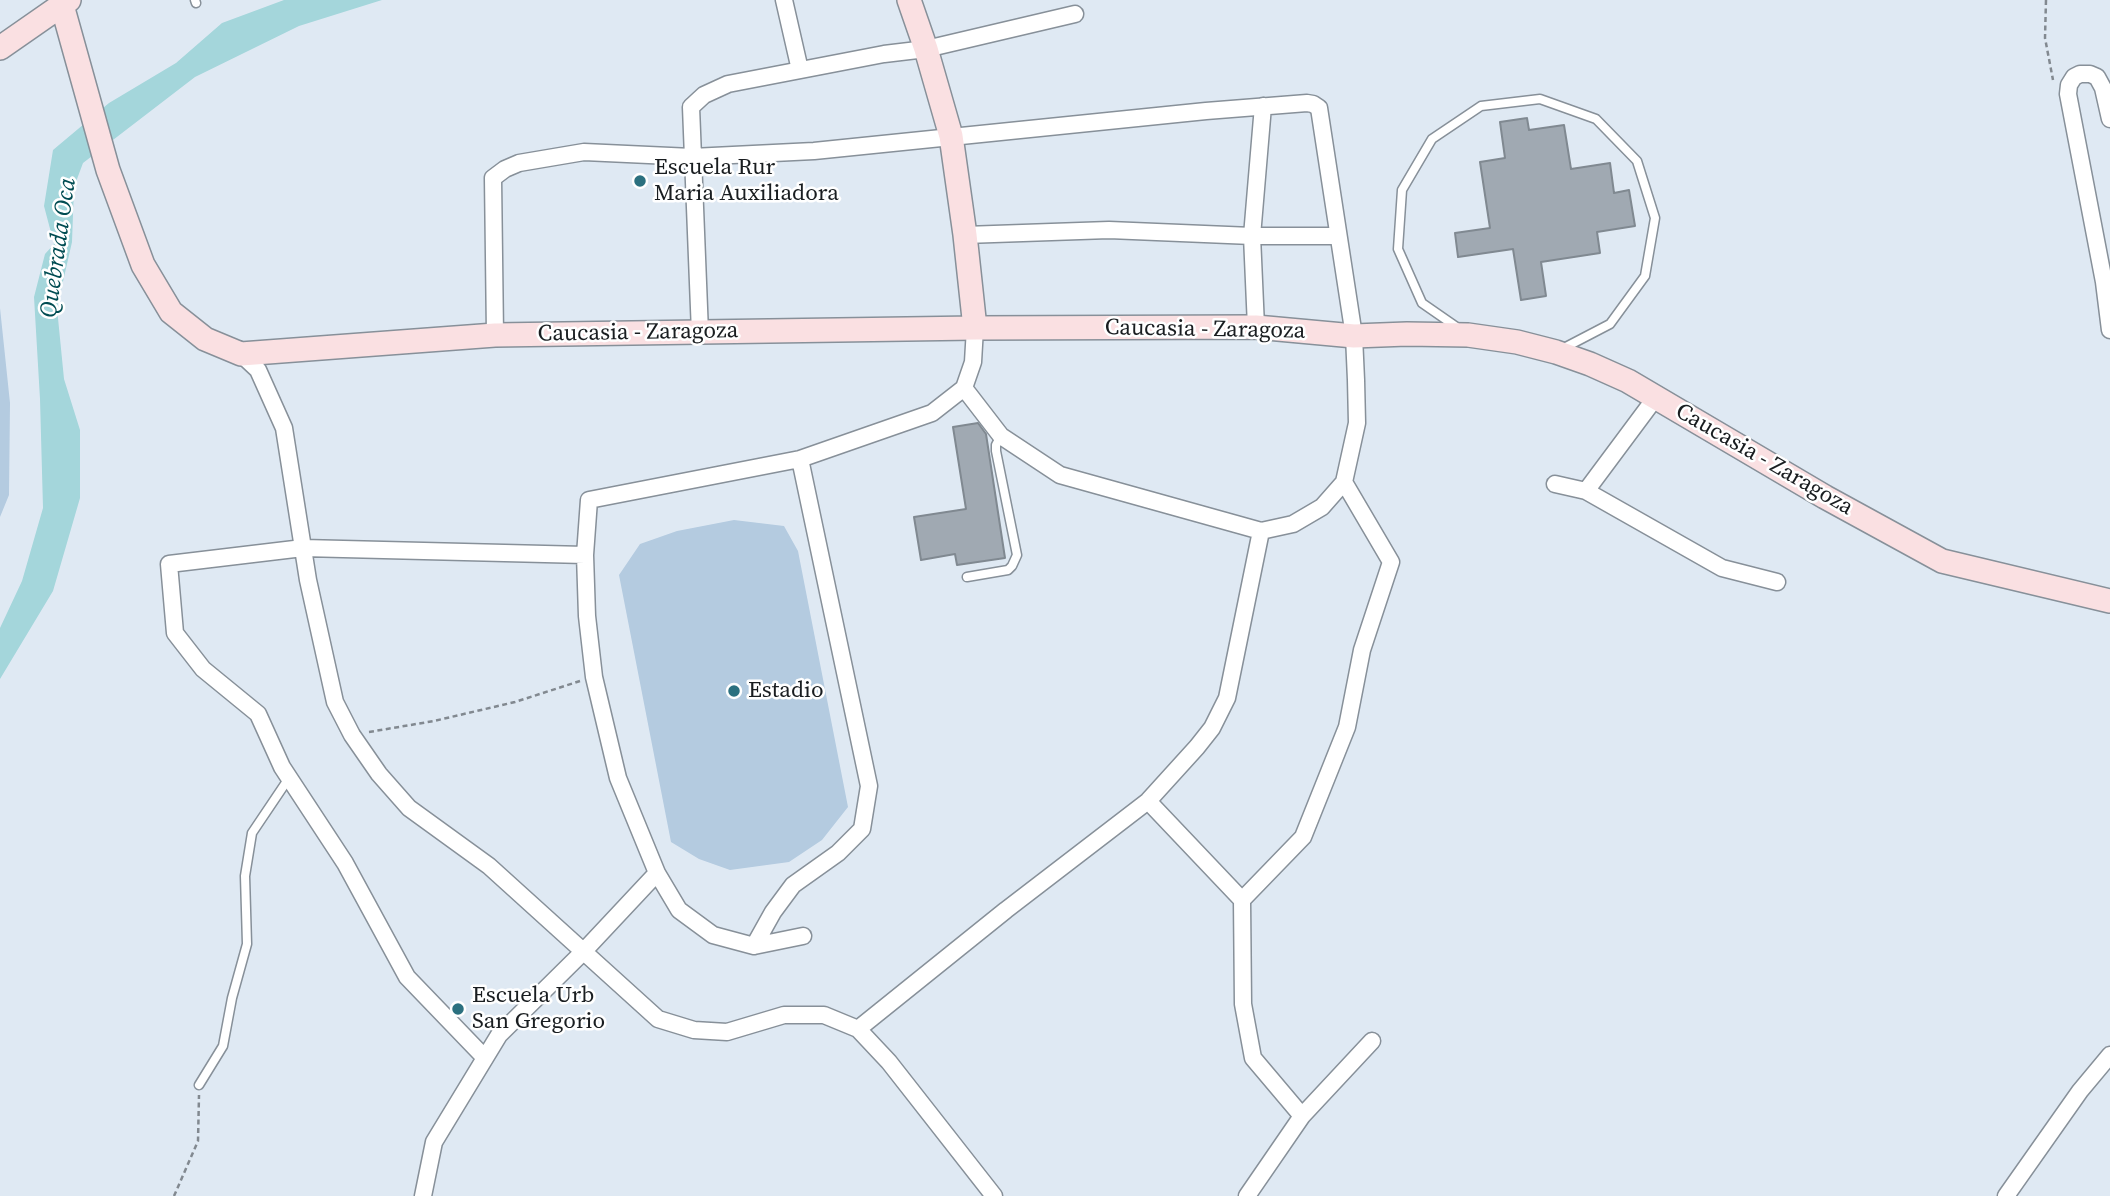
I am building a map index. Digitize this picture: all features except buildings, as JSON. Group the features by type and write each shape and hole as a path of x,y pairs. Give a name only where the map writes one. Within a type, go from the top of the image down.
{"main road":[{"path":"909,0 951,136 975,328"},
{"path":"0,48 65,2 85,89 108,170 143,265 171,312 205,338 241,354"},
{"name":"Caucasia - Zaragoza","path":"241,354 495,335 1256,327 1354,336 1468,335 1517,342 1590,364 1657,397 1825,497 1942,561 2110,601"}],"street":[{"path":"784,0 800,70"},
{"path":"700,333 691,107 704,95 728,84 884,54 926,50 1075,14"},
{"path":"2110,119 2103,88 2097,77 2090,74 2074,77 2068,94 2104,282 2110,330"},
{"path":"495,335 493,178 519,163 584,152 692,157 814,151 1263,106 1307,103 1319,108 1354,336 1357,423 1344,482 1322,507 1293,524 1261,531 1060,475 1001,436 964,388"},
{"path":"1256,327 1252,236 1263,106"},
{"path":"965,235 1109,230 1252,236 1338,236"},
{"path":"803,936 754,946 713,935 679,910 657,873 618,778 594,677 587,616 585,555 589,500 800,459 932,413 964,388 973,362 975,328"},
{"path":"241,354 258,370 284,428 308,580 335,702 352,735 379,774 409,808 489,866 657,1019 694,1031 727,1032 784,1015 824,1015 858,1029 889,1062 993,1196"},
{"path":"1586,491 1657,397"},
{"path":"754,946 773,912 793,885 838,853 862,828 869,786 800,459"},
{"path":"1242,900 1303,838 1347,727 1362,650 1391,562 1344,482"},
{"path":"1555,484 1586,491 1722,568 1777,582"},
{"path":"858,1029 1148,801 1197,747 1212,728 1227,698 1261,531"},
{"path":"485,1058 407,977 345,863 282,768 258,714 203,669 175,633 169,564 303,548 585,555"},
{"path":"1148,801 1242,900 1243,1004 1253,1058 1302,1116"},
{"path":"423,1196 434,1142 499,1035 583,952 657,873"},
{"path":"1247,1196 1302,1116 1372,1041"},
{"path":"2006,1196 2080,1091 2110,1055"}],"lane":[{"path":"1468,335 1422,303 1398,249 1402,190 1432,139 1471,112 1481,106 1540,99 1596,119 1637,161 1655,218 1645,276 1610,324 1556,352"},
{"path":"967,577 1008,570 1017,555 996,451 996,444 1001,436"},
{"path":"200,1085 223,1046 232,998 247,944 245,876 252,833 289,778"}],"path":[{"path":"2046,0 2045,38 2053,80 2068,94"},
{"path":"352,735 434,721 515,702 594,677"},
{"path":"174,1196 198,1141 200,1085"}],"shaded area":[{"path":"0,308 10,403 9,495 0,517"},
{"name":"Estadio","path":"734,520 784,526 798,551 848,807 822,840 789,862 730,870 699,859 671,842 619,575 640,544 677,531"}],"water":[{"name":"Quebrada Oca","path":"284,0 382,0 299,26 195,77 83,163 74,187 72,242 57,308 64,379 80,430 80,498 53,591 0,679 0,628 22,581 43,508 34,297 45,254 54,244 44,206 53,150 109,103 176,63 222,23"}],"place":[{"name":"Escuela Rur Maria Auxiliadora","path":"640,181"},
{"name":"Estadio","path":"734,691"},
{"name":"Escuela Urb San Gregorio","path":"458,1009"}]}
